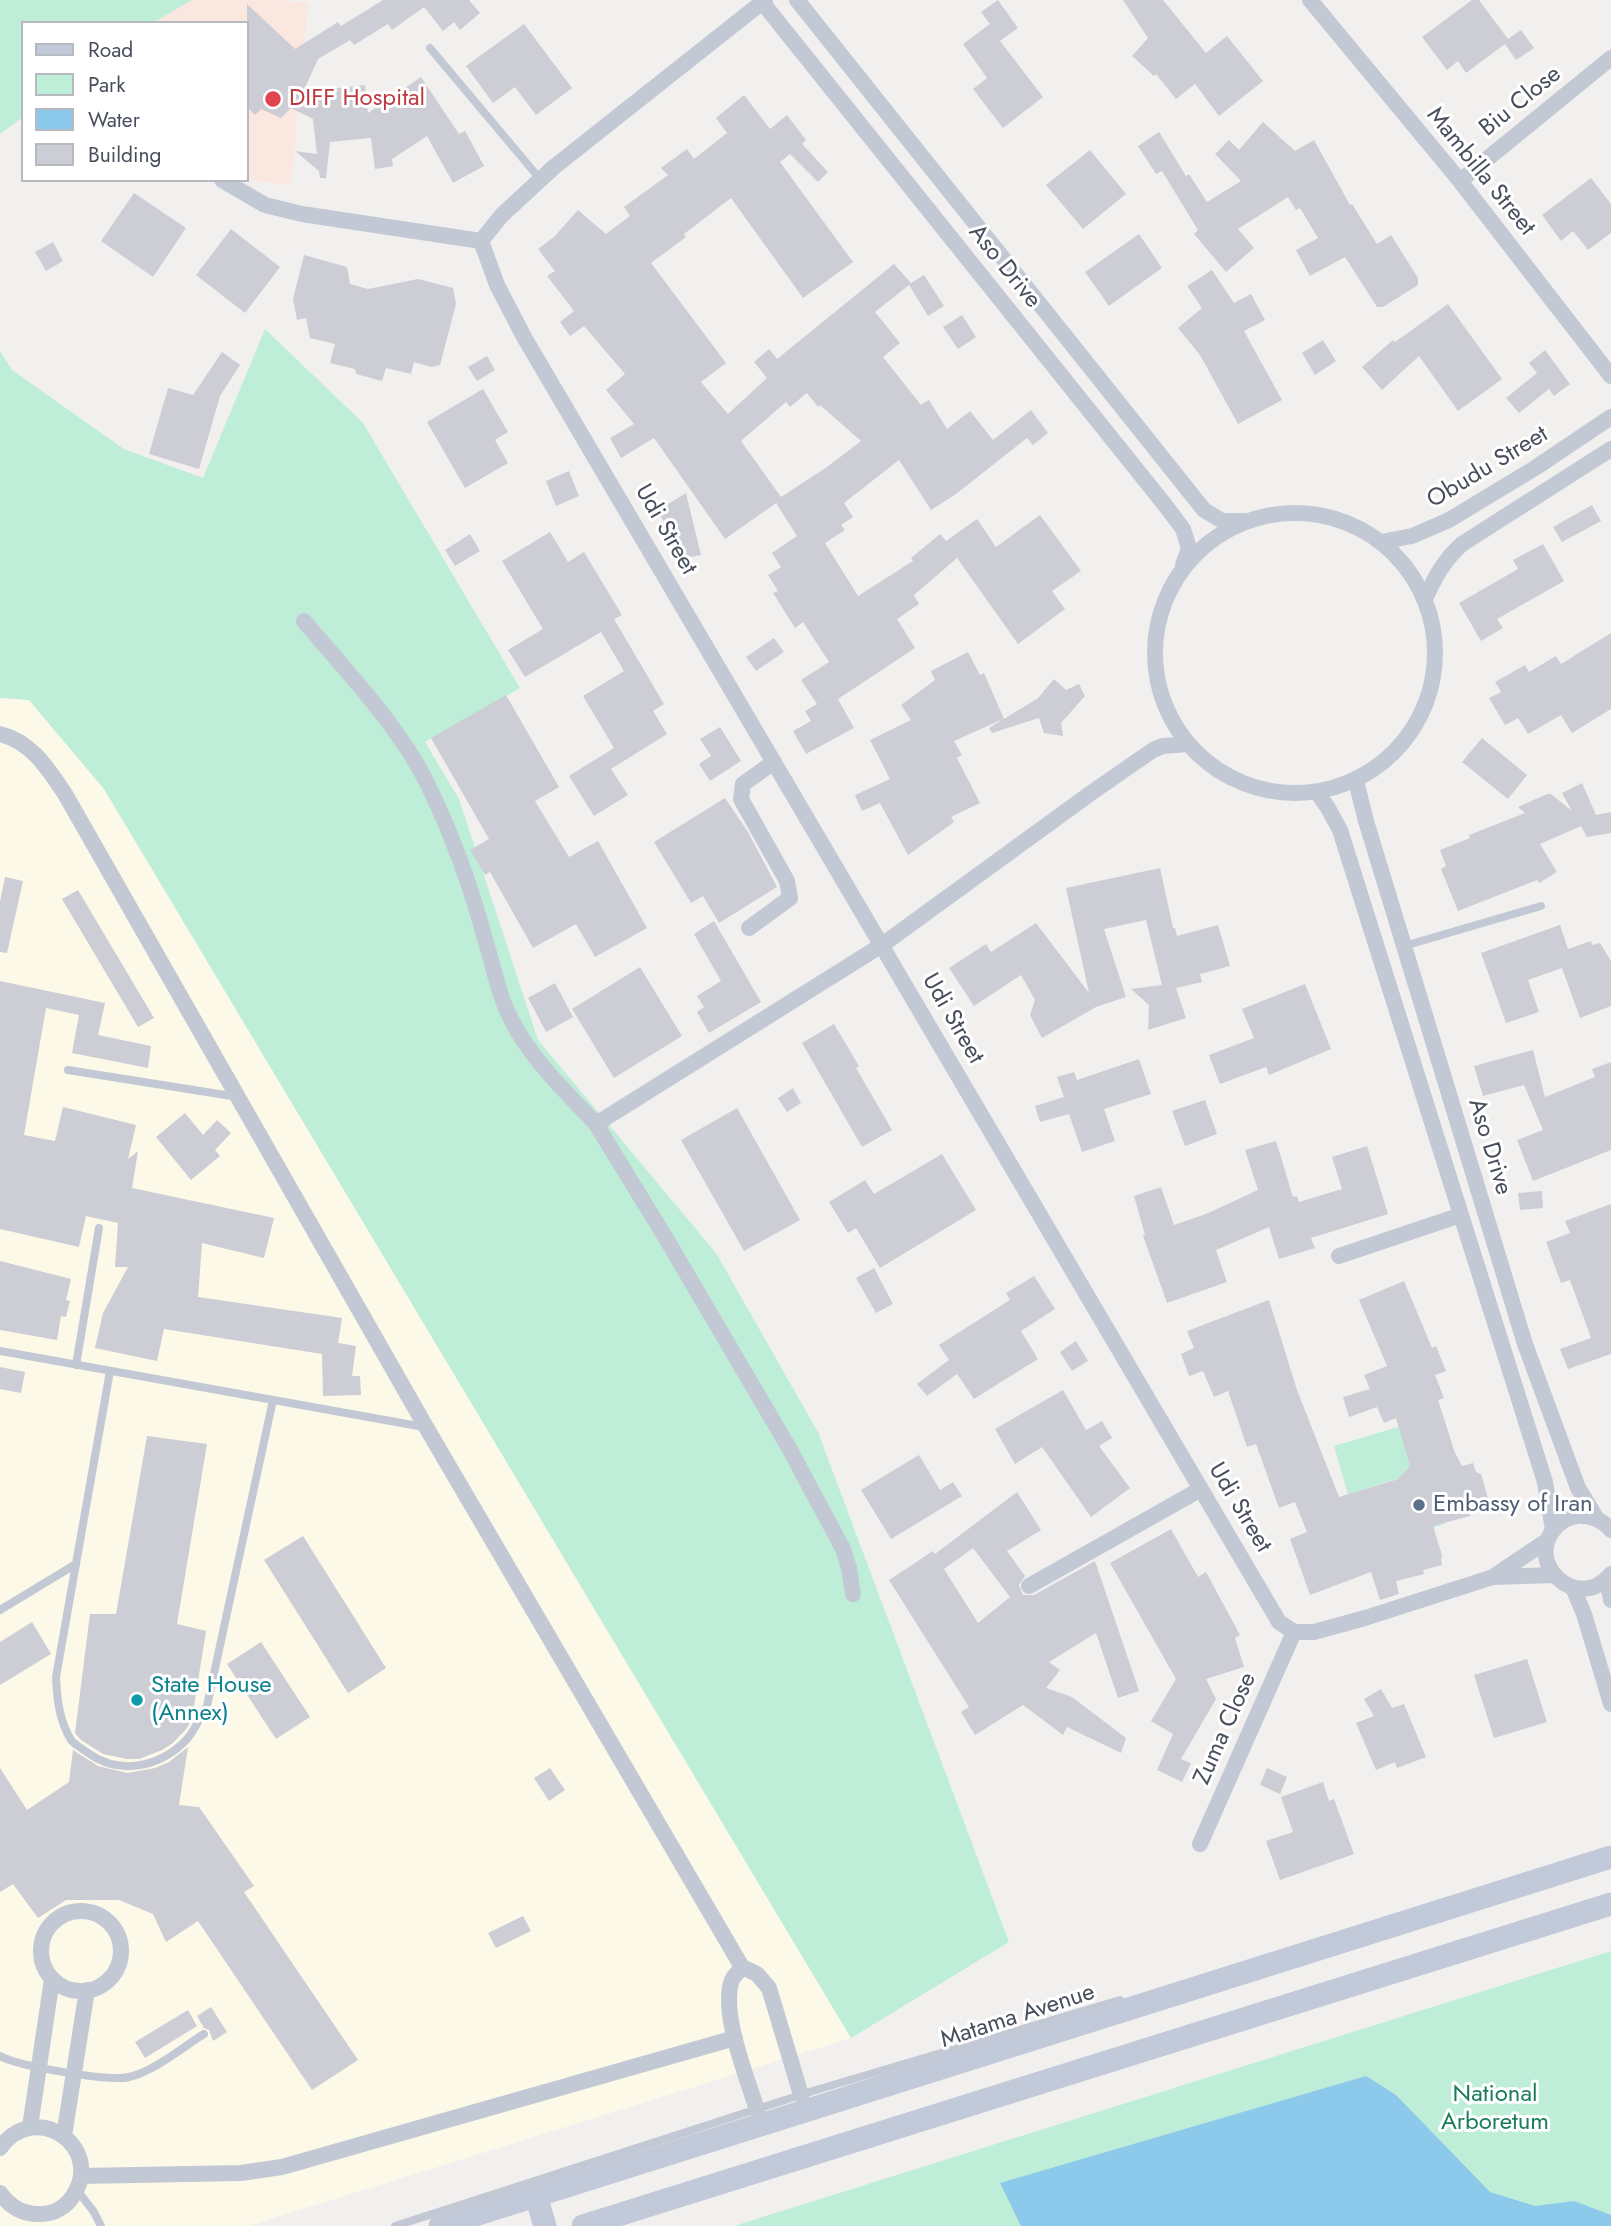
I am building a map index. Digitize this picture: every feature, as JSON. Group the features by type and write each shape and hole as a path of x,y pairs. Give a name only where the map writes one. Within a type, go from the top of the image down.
{"main road":[{"name":"Matama Avenue","path":"440,2226 1611,1857"},
{"path":"583,2226 1611,1905"},
{"path":"536,2196 545,2226"}],"street":[{"name":"Aso Drive","path":"797,0 1204,510 1222,521 1245,521"},
{"name":"Mambilla Street","path":"1310,0 1460,181 1611,376"},
{"name":"Aso Drive","path":"763,1 1183,529 1189,548 1182,569"},
{"path":"225,182 265,205 302,214 481,241 502,215 540,179 763,1"},
{"name":"Biu Close","path":"1460,181 1611,58"},
{"name":"Udi Street","path":"481,241 496,285 524,337 1279,1622 1294,1632"},
{"name":"Obudu Street","path":"1381,542 1412,537 1449,520 1535,468 1611,417"},
{"name":"Obudu Street","path":"1425,599 1438,570 1462,544 1611,449"},
{"path":"1273,514 1330,517 1357,527 1381,542 1402,562 1425,599 1435,640 1435,669 1430,697 1418,723 1402,747 1381,766 1356,781 1329,791 1301,794 1272,792 1245,785 1219,772 1179,732 1165,706 1157,678 1155,650 1158,621 1167,594 1182,569 1210,541 1245,521 1273,514"},
{"path":"304,621 388,723 425,779 450,836 487,946 496,985 511,1020 550,1074 596,1124 667,1240 789,1448 843,1549 853,1594"},
{"path":"0,734 13,737 40,758 65,794 426,1427 742,1967 757,1974 769,1988 801,2095"},
{"path":"596,1124 882,946 1153,750 1163,746 1189,744"},
{"path":"749,928 790,898 787,881 741,799 743,784 774,762"},
{"name":"Aso Drive","path":"1356,781 1525,1344 1578,1488 1606,1525"},
{"name":"Aso Drive","path":"1317,792 1340,830 1545,1482 1550,1535 1546,1553 1554,1575"},
{"path":"1339,1256 1461,1215"},
{"path":"1029,1586 1201,1489"},
{"path":"1493,1577 1550,1535 1562,1522 1585,1516 1606,1525"},
{"path":"1294,1632 1314,1632 1365,1618 1493,1577 1554,1575 1573,1588 1585,1589 1597,1586 1609,1577"},
{"path":"1609,1577 1611,1600"},
{"path":"1573,1588 1584,1614 1611,1704"},
{"name":"Zuma Close","path":"1200,1844 1294,1632"},
{"path":"67,1913 93,1913 105,1919 120,1941 117,1967 110,1978 100,1986 87,1990 62,1986 52,1979 44,1967 42,1941 47,1929 55,1919 67,1913"},
{"path":"742,1967 733,1979 729,2001 735,2038 757,2110"},
{"path":"30,2127 52,1979"},
{"path":"64,2136 87,1990"},
{"path":"79,2183 241,2173 282,2166 735,2038"},
{"path":"2,2203 31,2214 45,2214 58,2210 69,2202 79,2183 77,2154 64,2136 42,2127 30,2127 3,2138"}],"lane":[{"path":"430,48 540,179"},
{"path":"1404,946 1541,906"},
{"path":"68,1070 238,1097"},
{"path":"76,1365 99,1228"},
{"path":"0,1351 426,1427"},
{"path":"110,1371 57,1677 58,1708 72,1741 94,1757 118,1766 144,1766 168,1754 188,1738 207,1706 273,1400"},
{"path":"0,1610 76,1564"},
{"path":"1478,1889 1540,1870 1559,1874"},
{"path":"395,2226 801,2095 1135,1996"},
{"path":"0,2056 37,2067 113,2079 131,2077 204,2034"},
{"path":"79,2183 101,2226"}],"shaded area":[{"name":"DIFF Hospital","path":"192,0 276,0 308,3 291,185 256,181 248,176 248,21 156,21"},
{"path":"0,698 29,700 104,789 851,2038 248,2226 0,2226"}],"green space":[{"path":"0,0 192,0 156,21 21,21 21,118 0,134"},
{"path":"265,329 363,423 520,688 425,742 459,799 538,1040 716,1253 818,1432 1009,1942 851,2038 104,789 29,700 0,698 0,351 12,370 124,449 203,478"},
{"path":"1441,1414 1401,1435 1411,1458 1437,1500 1446,1523 1430,1529 1396,1479 1355,1492 1361,1512 1358,1529 1334,1446"},
{"name":"National Arboretum","path":"1611,1951 1611,2226 734,2226"}],"water":[{"path":"1366,2076 1396,2095 1490,2192 1535,2206 1574,2201 1611,2215 1611,2226 1021,2226 1000,2183"}],"building":[{"path":"383,0 469,0 480,13 460,30 454,22 443,31 424,7 392,30 388,24 354,45 350,40 318,59 303,92 365,85 368,113 421,77 459,134 465,131 484,166 453,183 427,136 392,159 393,166 375,169 371,138 330,142 326,178 320,178 319,171 295,151 317,154 313,119 291,108 281,118 261,109 255,115 248,108 247,4 295,49 338,22 341,26"},
{"path":"998,0 1018,28 1000,41 1043,97 1003,128 973,89 987,78 963,44 990,24 981,12"},
{"path":"1123,0 1163,0 1206,53 1227,36 1263,81 1219,116 1195,84 1176,99 1156,74 1154,76 1132,56 1148,38"},
{"path":"1472,0 1479,0 1508,39 1521,30 1534,48 1516,60 1505,44 1466,73 1458,61 1447,70 1422,37"},
{"path":"524,24 572,88 536,115 515,87 493,103 466,66"},
{"path":"744,95 770,129 787,115 806,140 802,144 828,172 818,182 790,154 780,162 853,262 803,298 731,198 651,263 726,363 701,382 728,414 767,378 754,362 769,349 777,359 894,264 911,283 924,275 944,306 928,316 909,285 875,312 900,343 883,357 921,405 929,400 947,429 970,411 993,440 1031,410 1048,433 1033,445 1027,438 956,494 931,510 899,460 844,503 853,517 841,525 845,530 825,543 858,596 913,561 911,558 940,534 946,541 977,519 996,547 1040,515 1081,571 1052,591 1065,609 1018,644 957,558 914,595 919,604 897,619 915,648 838,699 854,728 806,754 793,731 811,721 805,711 817,704 801,680 829,662 803,622 795,628 773,593 778,591 768,575 781,567 772,553 797,536 776,503 725,539 654,438 621,458 610,438 634,424 606,390 625,374 584,326 570,336 560,322 574,311 547,276 555,271 538,249 554,237 578,210 606,234 630,216 624,207 668,175 661,168 687,149 694,159 727,133 716,118","holes":["807,393 818,407 820,405 861,441 781,497 741,441 786,402 790,407"]},
{"path":"1263,122 1295,151 1314,140 1350,205 1352,204 1377,244 1391,235 1418,278 1418,285 1383,307 1377,307 1345,257 1310,276 1296,250 1318,238 1300,208 1296,210 1288,197 1238,229 1254,248 1226,272 1194,234 1198,230 1162,171 1156,174 1138,146 1159,132 1186,176 1189,174 1207,202 1241,181 1215,154 1229,140 1239,150"},
{"path":"1090,150 1126,194 1083,229 1046,185"},
{"path":"1591,178 1611,204 1611,233 1588,250 1573,231 1561,241 1542,215"},
{"path":"134,193 186,228 153,277 101,241"},
{"path":"231,229 280,267 245,313 196,275"},
{"path":"1139,234 1162,268 1109,306 1085,272"},
{"path":"53,242 63,261 46,271 35,252"},
{"path":"304,255 347,267 350,284 368,289 418,279 453,288 456,304 440,365 431,367 414,362 411,374 386,368 382,381 356,374 355,369 330,363 335,344 310,338 306,318 297,320 293,299"},
{"path":"1212,270 1234,303 1251,294 1265,320 1244,331 1282,400 1238,424 1200,355 1178,328 1202,308 1187,286"},
{"path":"1448,304 1502,379 1458,411 1419,356 1382,390 1362,367 1393,340 1395,342"},
{"path":"962,315 976,337 958,349 943,327"},
{"path":"1323,340 1336,361 1315,375 1302,353"},
{"path":"1545,350 1570,384 1554,396 1549,389 1519,413 1506,398 1537,373 1529,363"},
{"path":"222,352 240,365 220,396 199,469 149,454 168,388 193,395"},
{"path":"487,356 495,370 477,381 468,367"},
{"path":"483,389 508,432 495,440 508,463 465,488 427,422"},
{"path":"569,471 579,496 556,506 546,481"},
{"path":"686,493 701,555 684,558 683,550 657,511"},
{"path":"1592,505 1601,521 1562,542 1553,527"},
{"path":"550,532 568,562 584,552 622,615 614,619 664,704 653,711 667,734 611,769 628,795 594,816 569,776 614,748 583,696 624,671 601,632 525,677 508,650 543,629 502,561"},
{"path":"470,534 480,551 455,566 445,550"},
{"path":"1543,544 1564,581 1497,619 1503,628 1481,641 1459,603 1518,569 1513,560"},
{"path":"1611,633 1611,709 1572,733 1561,715 1528,734 1518,718 1505,725 1489,698 1501,692 1495,682 1525,665 1529,672 1556,656 1561,664"},
{"path":"774,638 784,652 756,671 746,657"},
{"path":"968,652 980,675 984,673 1004,719 1038,698 1054,679 1066,690 1079,684 1085,696 1061,723 1063,736 1044,733 1039,718 992,733 989,728 1003,719 954,741 962,755 957,758 980,803 951,817 954,822 908,855 880,803 862,811 855,795 890,779 870,740 911,720 901,705 935,680 931,671"},
{"path":"506,695 559,787 535,801 569,857 598,841 647,928 595,957 576,924 533,948 490,872 485,875 470,850 489,839 431,738"},
{"path":"720,727 741,761 710,781 699,764 711,756 700,739"},
{"path":"1482,738 1527,775 1508,799 1462,762"},
{"path":"1582,783 1596,815 1611,812 1611,833 1587,837 1581,826 1540,844 1557,872 1539,883 1537,880 1458,911 1441,869 1446,866 1440,850 1470,838 1469,835 1525,813 1518,807 1547,794 1551,794 1572,811 1562,793"},
{"path":"725,798 748,832 777,887 719,923 703,896 691,903 654,842"},
{"path":"1160,868 1177,936 1218,925 1230,966 1200,974 1202,982 1176,988 1186,1018 1148,1030 1149,1005 1131,989 1162,985 1146,920 1104,929 1126,997 1096,1007 1042,1038 1030,1015 1035,1000 1021,975 974,1006 949,968 986,944 991,952 1036,923 1089,993 1066,888"},
{"path":"5,877 23,881 7,953 0,952 0,902"},
{"path":"78,890 154,1018 138,1027 62,899"},
{"path":"714,921 761,1002 709,1033 697,1012 704,1007 697,996 721,981 694,934"},
{"path":"1560,925 1568,949 1591,941 1592,945 1600,943 1611,961 1611,1006 1580,1018 1562,968 1528,980 1539,1012 1506,1023 1481,953"},
{"path":"640,967 682,1036 614,1078 572,1009"},
{"path":"0,981 105,1003 98,1035 151,1046 148,1068 72,1053 79,1015 46,1008 24,1135 55,1141 63,1107 136,1125 128,1159 138,1151 132,1188 274,1218 264,1258 202,1243 198,1297 342,1318 338,1343 356,1346 352,1376 360,1376 361,1395 323,1396 322,1354 164,1329 157,1361 95,1348 103,1313 128,1267 115,1267 118,1223 86,1216 79,1247 0,1229"},
{"path":"555,983 573,1017 546,1032 528,998"},
{"path":"1305,984 1331,1049 1269,1075 1266,1067 1220,1084 1209,1055 1254,1038 1242,1009"},
{"path":"834,1024 892,1130 862,1147 802,1043"},
{"path":"1533,1050 1545,1097 1595,1077 1592,1069 1611,1062 1611,1150 1533,1181 1517,1140 1543,1130 1524,1085 1483,1096 1474,1066"},
{"path":"1139,1059 1151,1094 1104,1109 1115,1141 1082,1152 1069,1114 1040,1122 1035,1106 1064,1097 1057,1077 1074,1072 1077,1080"},
{"path":"793,1088 801,1103 787,1112 778,1098"},
{"path":"1205,1100 1217,1134 1185,1146 1172,1111"},
{"path":"737,1108 800,1220 744,1251 681,1140"},
{"path":"185,1113 203,1135 217,1120 231,1133 215,1150 220,1156 191,1180 156,1137"},
{"path":"1276,1141 1293,1197 1297,1196 1299,1202 1342,1189 1332,1157 1367,1146 1388,1214 1311,1238 1315,1248 1279,1259 1269,1227 1216,1250 1227,1282 1167,1303 1143,1236 1145,1235 1134,1196 1161,1187 1174,1225 1206,1214 1258,1190 1245,1150"},
{"path":"942,1154 976,1210 880,1268 856,1228 848,1233 829,1202 865,1180 874,1194"},
{"path":"1542,1191 1543,1208 1520,1210 1518,1193"},
{"path":"1611,1204 1611,1354 1568,1369 1560,1349 1591,1338 1570,1280 1561,1283 1546,1242 1570,1233 1565,1221"},
{"path":"0,1261 71,1279 66,1300 70,1301 66,1317 61,1316 57,1340 0,1330"},
{"path":"874,1268 893,1304 876,1313 856,1278"},
{"path":"1034,1276 1055,1309 1021,1331 1038,1359 974,1399 957,1374 927,1396 917,1384 949,1360 939,1345 1010,1300 1006,1293"},
{"path":"1404,1281 1432,1348 1436,1346 1446,1371 1435,1375 1444,1398 1438,1400 1455,1453 1462,1466 1473,1463 1476,1472 1481,1474 1488,1508 1433,1526 1442,1555 1442,1565 1423,1570 1424,1574 1396,1581 1399,1594 1380,1600 1371,1572 1310,1595 1290,1539 1307,1532 1295,1502 1279,1508 1256,1444 1247,1447 1228,1391 1214,1397 1203,1371 1189,1376 1181,1354 1194,1348 1187,1331 1269,1300 1297,1390 1339,1497 1398,1479 1410,1466 1396,1418 1384,1423 1377,1407 1349,1417 1343,1397 1370,1389 1364,1375 1387,1366 1359,1300"},
{"path":"1076,1341 1088,1361 1072,1371 1060,1352"},
{"path":"0,1367 25,1372 21,1393 0,1389"},
{"path":"1063,1390 1086,1430 1102,1421 1112,1438 1099,1446 1130,1488 1091,1517 1042,1447 1015,1464 995,1429"},
{"path":"147,1436 207,1444 177,1624 206,1631 192,1719 187,1728 162,1750 139,1759 127,1759 103,1754 75,1733 90,1614 116,1614"},
{"path":"919,1455 940,1490 953,1482 962,1496 891,1539 861,1490"},
{"path":"1017,1492 1041,1530 1007,1551 1025,1576 1019,1585 1023,1595 1034,1595 1095,1561 1139,1691 1118,1698 1096,1633 1049,1662 1060,1670 1046,1688 1072,1697 1126,1738 1121,1753 1067,1727 1063,1735 1023,1705 975,1735 961,1712 969,1707 889,1580 933,1551 935,1554","holes":["973,1548 1010,1597 978,1623 944,1569"]},
{"path":"1171,1529 1198,1577 1206,1572 1240,1635 1235,1638 1244,1667 1206,1679 1216,1699 1181,1759 1191,1763 1182,1782 1157,1770 1173,1734 1151,1721 1176,1679 1110,1563"},
{"path":"303,1536 386,1668 348,1693 264,1560"},
{"path":"32,1622 51,1654 0,1685 0,1642"},
{"path":"261,1642 310,1717 276,1739 227,1664"},
{"path":"1527,1659 1547,1722 1494,1738 1474,1675"},
{"path":"1381,1689 1392,1708 1404,1704 1426,1757 1397,1768 1395,1762 1376,1770 1356,1723 1374,1716 1364,1699"},
{"path":"188,1747 179,1805 199,1807 254,1886 244,1892 358,2060 312,2090 198,1921 166,1942 153,1914 119,1900 66,1900 38,1918 13,1884 0,1892 0,1768 27,1810 69,1782 73,1750 98,1766 127,1773 155,1768 169,1762"},
{"path":"550,1768 565,1790 549,1801 534,1778"},
{"path":"1267,1768 1287,1777 1280,1794 1260,1785"},
{"path":"1323,1782 1329,1801 1334,1799 1354,1854 1280,1880 1266,1841 1293,1832 1281,1797"},
{"path":"523,1916 531,1931 496,1948 488,1933"},
{"path":"211,2007 227,2032 213,2041 209,2030 204,2028 197,2016"},
{"path":"188,2010 197,2026 145,2058 135,2042"}],"place":[{"name":"DIFF Hospital","path":"273,99"},
{"name":"Embassy of Iran","path":"1419,1505"},
{"name":"State House (Annex)","path":"137,1700"}]}
